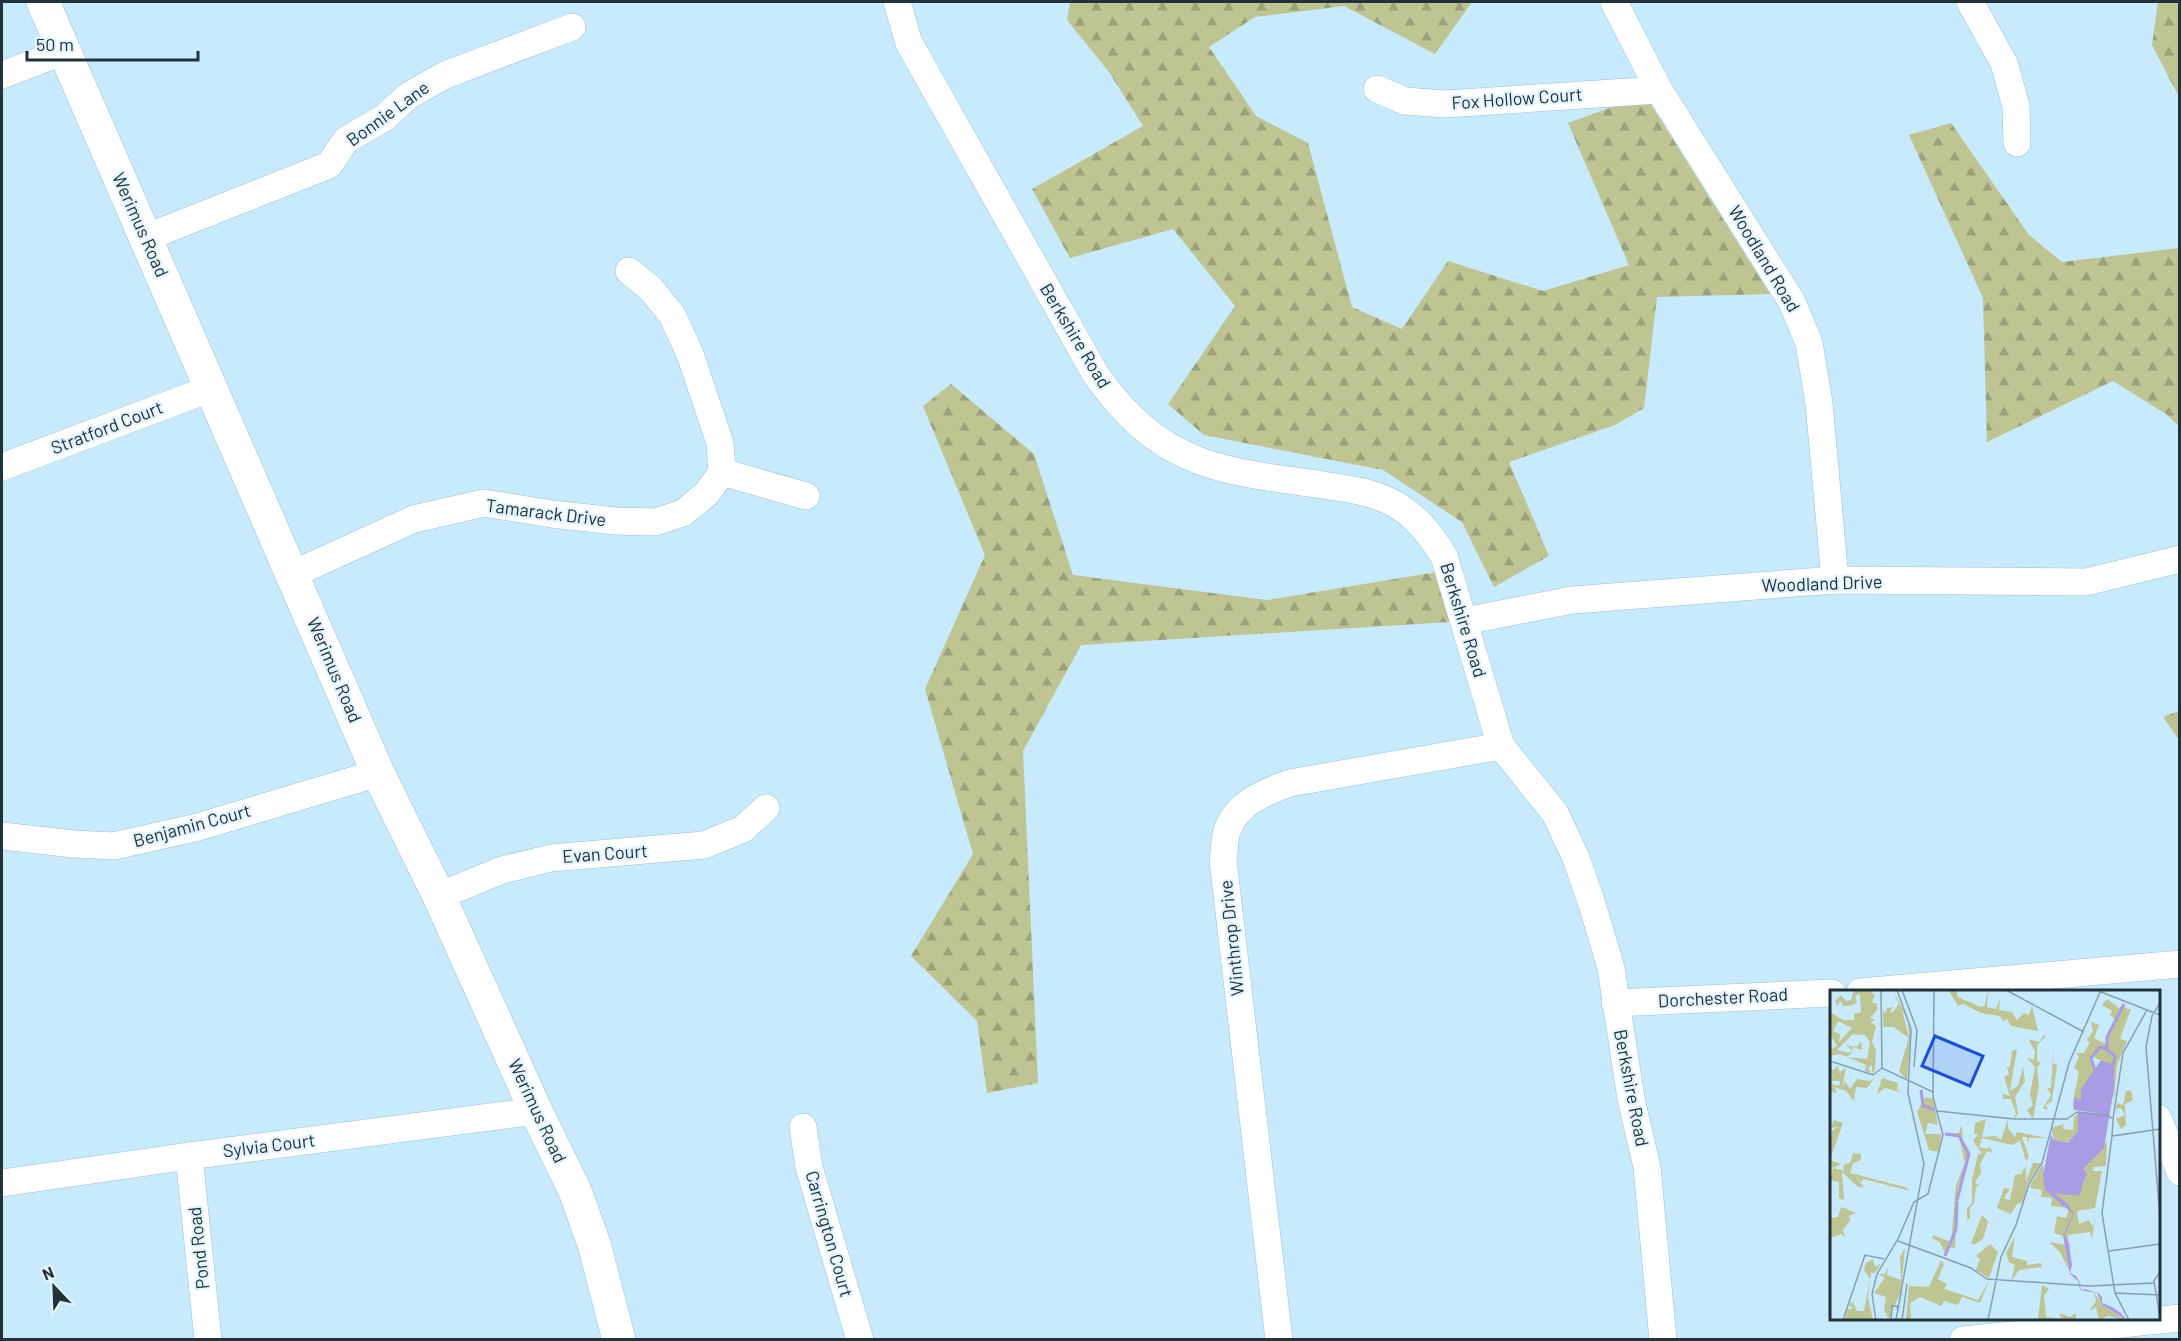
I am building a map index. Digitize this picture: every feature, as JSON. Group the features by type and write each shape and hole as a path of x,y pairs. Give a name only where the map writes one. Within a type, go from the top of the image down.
{"main road":[{"name":"Werimus Road","path":"43,2 378,772 440,896 536,1111 575,1191 594,1244 619,1340"}],"street":[{"name":"Berkshire Road","path":"897,2 909,43 1096,375 1115,401 1137,424 1166,445 1197,460 1224,469 1366,492 1392,502 1413,516 1429,533 1444,556 1501,746 1554,813 1576,858 1611,968 1631,1099 1647,1167 1663,1340"},
{"name":"Woodland Road","path":"1614,2 1659,90 1792,302 1809,343 1819,404 1835,580"},
{"path":"1970,2 2004,63 2016,106 2018,142"},
{"name":"Bonnie Lane","path":"145,238 329,165 346,141 384,118 408,96 445,75 572,27"},
{"path":"2,75 65,51"},
{"name":"Fox Hollow Court","path":"1377,89 1405,101 1445,104 1659,90"},
{"path":"628,271 651,289 672,315 686,344 720,443 722,472 806,496"},
{"name":"Stratford Court","path":"2,467 212,388"},
{"name":"Tamarack Drive","path":"293,574 414,519 484,503 615,521 655,522 683,513 707,493 722,472"},
{"name":"Woodland Drive","path":"1465,621 1572,600 1835,580 2086,582 2180,559"},
{"name":"Winthrop Drive","path":"1279,1340 1223,860 1227,830 1242,808 1263,793 1290,783 1501,746"},
{"name":"Benjamin Court","path":"2,836 114,846 198,827 378,772"},
{"name":"Evan Court","path":"440,896 502,870 551,858 704,844 743,829 766,808"},
{"path":"1901,990 2126,979 2180,964"},
{"name":"Dorchester Road","path":"1615,1003 1830,993"},
{"name":"Sylvia Court","path":"2,1183 536,1111"},
{"path":"2160,1123 2180,1172"},
{"name":"Carrington Court","path":"803,1127 809,1167 861,1340"},
{"name":"Pond Road","path":"189,1156 208,1340"},
{"path":"1963,1340 2180,1318"}],"green space":[{"path":"1070,2 1472,2 1435,54 1344,6 1255,17 1209,47 1256,116 1308,143 1352,307 1402,329 1448,261 1543,291 1629,265 1568,123 1645,95 1770,294 1657,297 1644,408 1615,425 1509,462 1549,556 1494,587 1462,522 1383,470 1204,435 1168,404 1235,306 1173,229 1070,258 1032,189 1143,126 1109,72 1067,20"},
{"path":"2158,2 2179,2 2179,97 2152,45"},
{"path":"1951,123 2029,235 2062,262 2179,248 2179,426 2166,414 2113,381 1987,442 1983,298 1909,135"},
{"path":"951,384 1034,454 1073,575 1267,600 1449,570 1465,621 1081,645 1023,751 1038,1083 987,1093 977,1021 911,956 973,854 925,689 985,555 923,406"},
{"path":"2180,711 2179,740 2163,717"}]}
